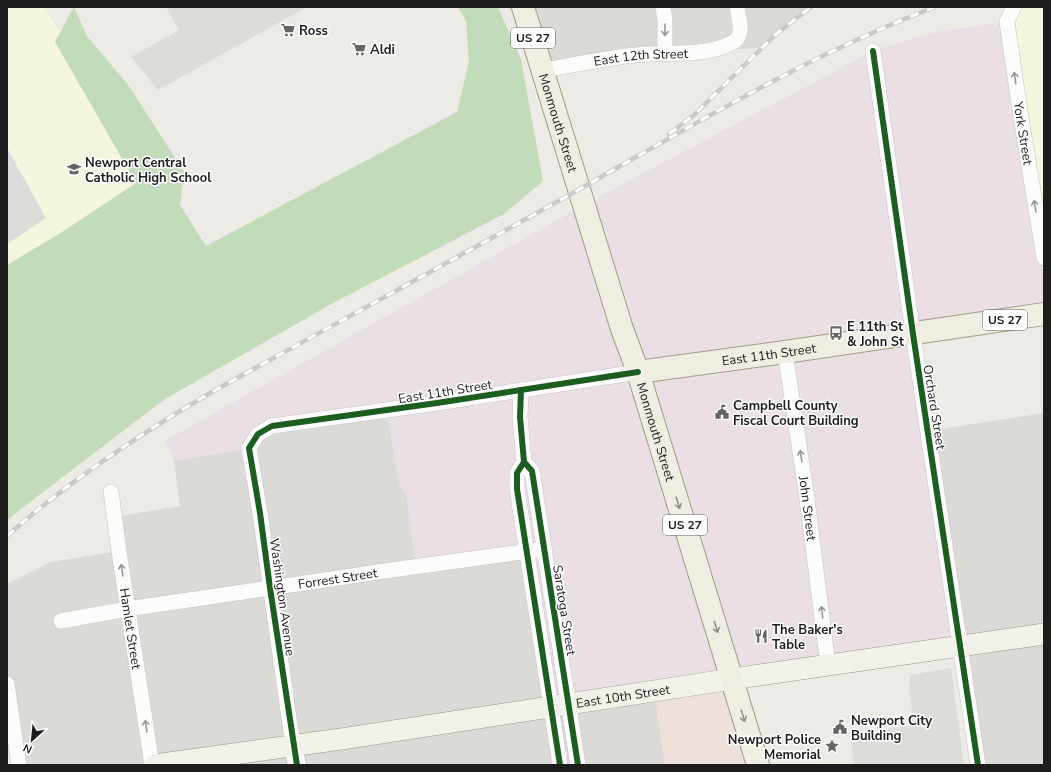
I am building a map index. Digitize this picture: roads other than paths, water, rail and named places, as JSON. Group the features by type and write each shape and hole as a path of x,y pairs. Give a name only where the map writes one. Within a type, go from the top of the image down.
{"main road":[{"name":"Monmouth Street","path":"524,7 622,329 638,372 758,765"},
{"name":"East 11th Street","path":"638,372 913,334 1044,314"},
{"name":"East 10th Street","path":"153,765 295,755 560,704 1044,634"}],"street":[{"path":"663,7 665,20 665,53"},
{"name":"East 12th Street","path":"543,70 635,55 665,53 684,54 707,51 730,45 736,40 741,29 737,7"},
{"name":"York Street","path":"1013,8 1007,22 1044,258"},
{"name":"Orchard Street","path":"873,51 913,334 978,765"},
{"name":"John Street","path":"785,352 806,491 828,665"},
{"name":"East 11th Street","path":"258,434 272,426 328,420 638,372"},
{"name":"Saratoga Street","path":"521,390 520,417 524,462 532,471 544,549 560,704 560,765"},
{"name":"Washington Avenue","path":"258,434 249,448 260,513 295,755"},
{"name":"Saratoga Street","path":"524,462 516,473 526,550 560,704 578,765"},
{"name":"Hamlet Street","path":"111,492 127,608 153,765"},
{"name":"Forrest Street","path":"61,621 127,608 526,550 544,549"},
{"path":"7,684 19,765"}],"railway":[{"path":"669,134 694,115 775,35 811,7"},
{"path":"7,536 55,496 106,459 158,424 212,392 762,87 847,44 935,7"}],"place":[{"name":"Ross","path":"288,30"},
{"name":"Aldi","path":"359,49"},
{"name":"Newport Central Catholic High School","path":"74,169"},
{"name":"E 11th St & John St","path":"836,333"},
{"name":"Campbell County Fiscal Court Building","path":"722,412"},
{"name":"The Baker's Table","path":"761,636"},
{"name":"Newport City Building","path":"840,727"},
{"name":"Newport Police Memorial","path":"832,746"}]}
